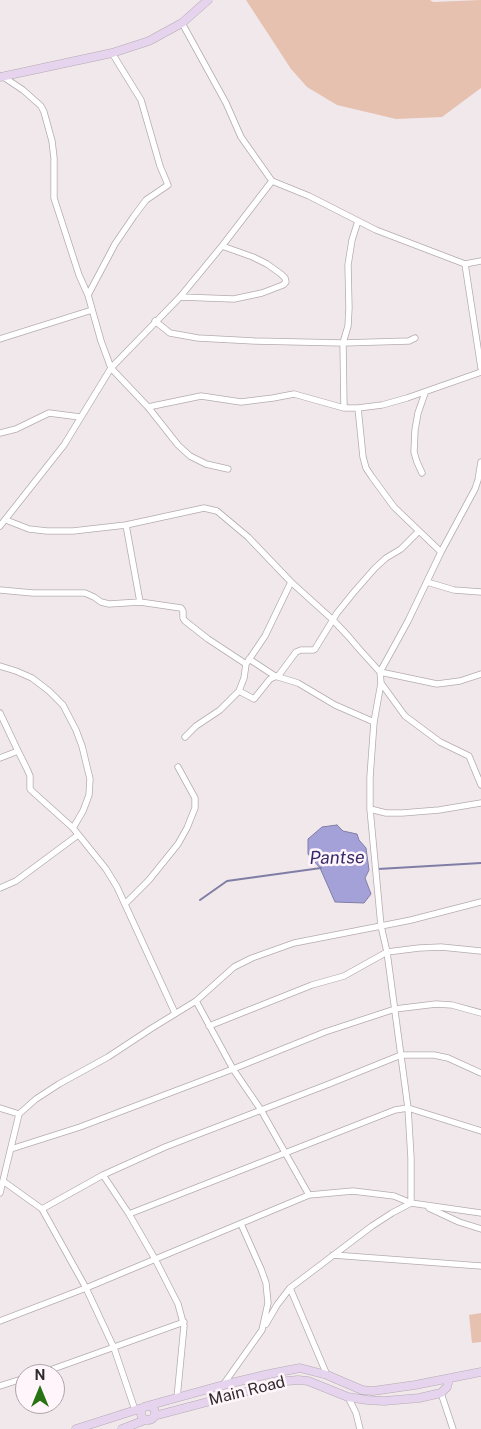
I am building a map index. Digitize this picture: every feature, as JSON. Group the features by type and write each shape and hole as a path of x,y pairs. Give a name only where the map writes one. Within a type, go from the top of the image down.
{"street":[{"path":"0,76 112,53 149,41 182,23 208,0"},
{"path":"182,23 226,102 241,137 272,181 309,196 376,230 465,264 481,261"},
{"path":"88,295 115,244 134,216 146,200 168,185 160,166 141,100 112,53"},
{"path":"0,76 28,94 41,106 44,112 52,141 54,158 54,198 111,368 148,407 178,445 190,456 206,464 228,469"},
{"path":"0,526 64,445 111,368 180,297 272,181"},
{"path":"344,408 343,343 348,326 348,265 352,240 358,221"},
{"path":"180,297 234,299 262,293 285,284 285,278 267,264 222,246"},
{"path":"148,407 201,396 241,402 294,394 344,408 358,408 382,405 425,393 481,370 465,264"},
{"path":"0,339 92,310"},
{"path":"155,321 170,333 198,338 343,343 409,341 415,338"},
{"path":"422,473 414,452 418,413 425,393"},
{"path":"358,408 363,458 366,468 394,507 441,552"},
{"path":"0,433 16,429 49,413 80,417"},
{"path":"411,1203 408,1108 387,952 381,926 370,810 374,722 381,683 380,672 475,489 481,462"},
{"path":"6,520 29,529 73,531 126,525 210,508 228,519 248,537 291,582 333,620 380,672 437,684 460,681 481,674"},
{"path":"126,525 140,602"},
{"path":"238,691 254,700 270,679 279,675 296,652 315,649 333,620 375,568 386,558 401,549 419,531"},
{"path":"185,737 196,726 220,710 238,691 248,662 264,636 291,582"},
{"path":"427,582 454,590 481,592"},
{"path":"0,590 33,593 85,593 101,602 109,604 140,602 182,608 184,621 208,639 275,676 298,683 335,705 374,722"},
{"path":"0,666 32,678 49,691 63,705 76,730 90,778 88,795 73,828"},
{"path":"381,683 406,716 440,742 468,756 481,785"},
{"path":"0,713 30,776 30,789 73,828 106,869 117,887 175,1013"},
{"path":"0,758 18,751"},
{"path":"125,904 170,855 187,828 194,808 195,798 178,767"},
{"path":"370,810 402,813 439,810 481,803"},
{"path":"0,888 21,877 78,835"},
{"path":"0,1192 19,1114 36,1099 59,1084 108,1057 196,1001 234,967 252,958 294,943 411,920 481,902"},
{"path":"209,1026 312,985 344,976 387,952 441,947 481,951"},
{"path":"196,1001 233,1069 261,1110 309,1195"},
{"path":"10,1149 80,1127 325,1032 395,1009 436,1004 452,1005 481,1013"},
{"path":"42,1209 103,1175 165,1147 401,1055 434,1055 448,1058 481,1073"},
{"path":"0,1108 19,1114"},
{"path":"130,1214 395,1110 408,1108 481,1131"},
{"path":"103,1175 130,1214 155,1259 178,1304 184,1322 177,1398"},
{"path":"3,1181 42,1209 86,1288 142,1408 140,1415 149,1419"},
{"path":"0,1321 86,1288 309,1195 361,1192 394,1196 425,1206 481,1213"},
{"path":"223,1385 290,1288 372,1226 411,1203"},
{"path":"425,1206 460,1222 481,1228"},
{"path":"241,1224 266,1283 268,1303 262,1330"},
{"path":"333,1255 481,1266"},
{"path":"290,1288 327,1375"},
{"path":"65,1365 184,1322"},
{"path":"76,1429 223,1385 300,1368 327,1375 352,1387 373,1391 389,1390 481,1372"},
{"path":"449,1379 447,1387 441,1393 453,1429"},
{"name":"Main Road","path":"122,1429 214,1399 287,1380 308,1381 348,1397 367,1400 384,1401 419,1398 441,1393"},
{"path":"0,1386 15,1381"},
{"path":"415,1385 419,1398"},
{"path":"348,1397 356,1413 360,1429"},
{"path":"142,1408 151,1407 154,1410 149,1419 151,1429"}],"shaded area":[{"path":"246,0 430,0 433,2 481,0 481,88 442,117 396,119 337,105 307,87 291,69"},
{"path":"481,1313 481,1342 472,1343 469,1315"}],"water":[{"path":"337,825 343,831 357,834 359,840 366,848 369,870 365,878 371,894 364,903 335,902 320,868 308,854 308,839 322,827"}],"waterway":[{"name":"Pantse","path":"378,869 481,863"},
{"name":"Pantse","path":"200,900 227,881 321,868"}]}
